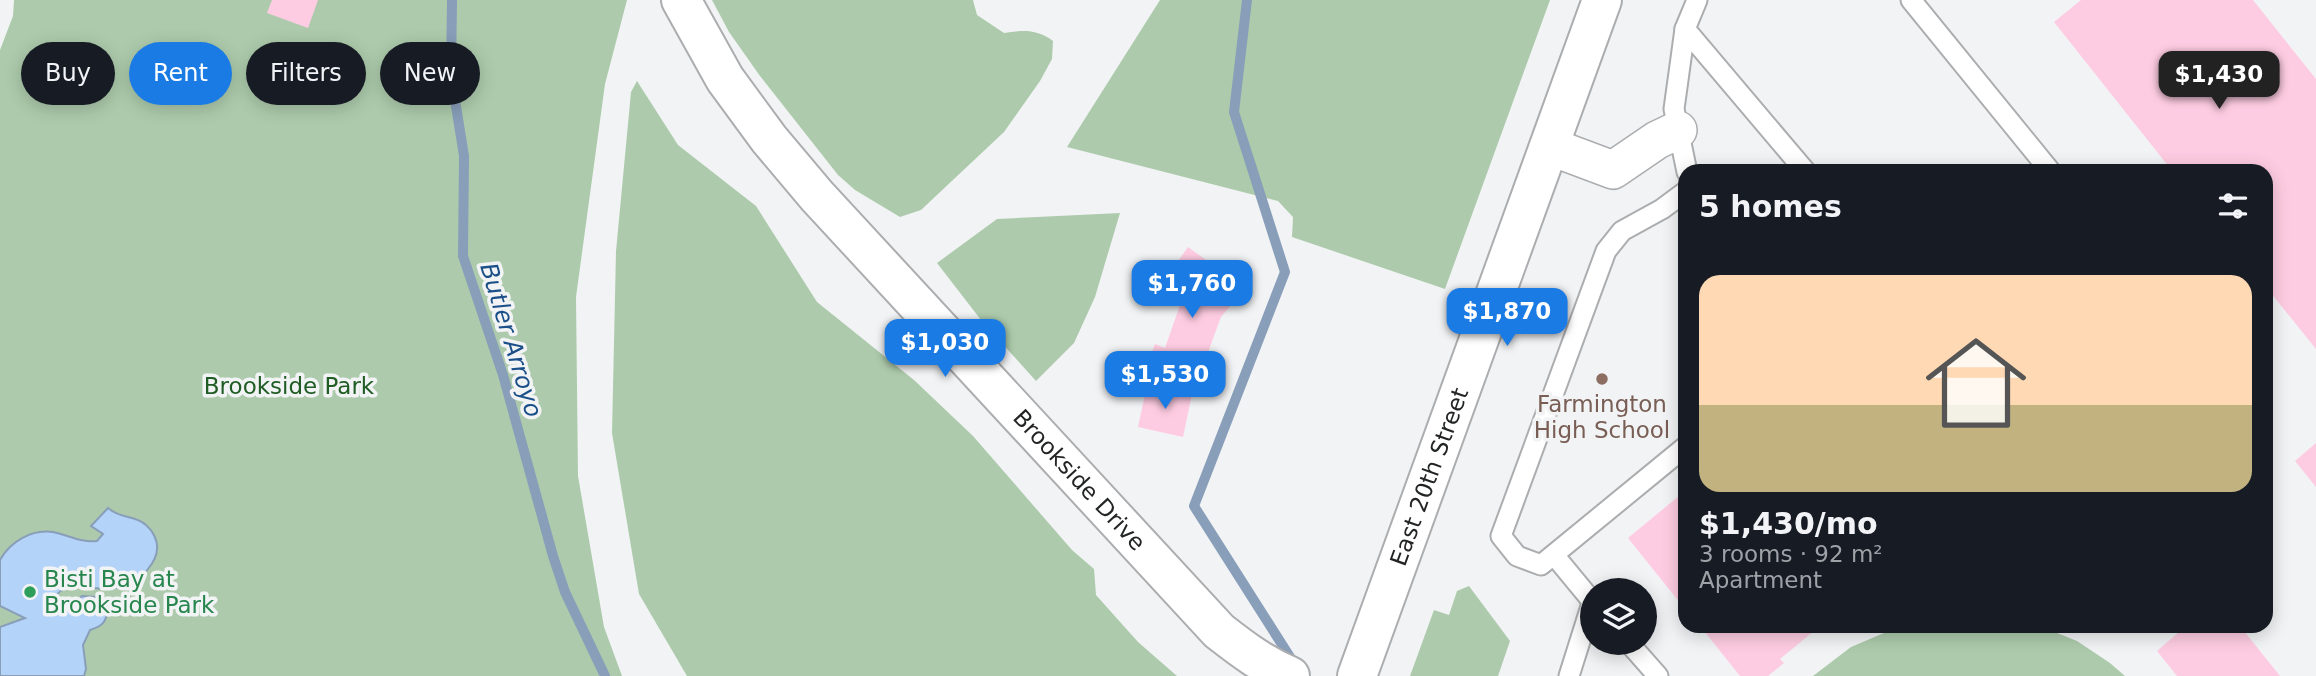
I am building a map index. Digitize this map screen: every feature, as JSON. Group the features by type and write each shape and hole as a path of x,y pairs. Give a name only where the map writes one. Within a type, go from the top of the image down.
{"main road":[{"name":"Brookside Drive","path":"681,0 711,56 754,119 863,248 1219,631 1262,663 1290,676"},
{"name":"East 20th Street","path":"1357,676 1602,0"}],"street":[{"path":"1549,146 1613,170 1657,140 1678,130"}],"lane":[{"path":"1685,164 1674,110 1685,29 1697,0"},
{"path":"1911,0 2044,164"},
{"path":"1685,29 1799,164"},
{"path":"1678,197 1622,231 1606,251 1502,536 1517,556 1541,565 1678,453"},
{"path":"1554,555 1580,587"},
{"path":"1569,676 1580,641"},
{"path":"1640,655 1658,676"}],"green space":[{"name":"Brookside Park","path":"14,0 627,0 605,84 576,297 578,476 604,627 622,676 0,676 0,50 13,16"},
{"path":"712,0 973,0 977,15 1004,33 1030,31 1053,41 1052,59 1004,132 921,210 900,217 855,190 838,175 760,76 729,32"},
{"path":"1160,0 1550,0 1445,289 1292,237 1293,217 1278,201 1067,147"},
{"path":"637,81 678,145 756,206 817,302 914,380 973,436 1072,550 1094,569 1096,595 1138,642 1177,676 687,676 639,594 612,433 616,251 631,92"},
{"path":"1120,213 1095,297 1074,343 1036,381 981,320 937,263 997,219"},
{"path":"1469,586 1510,641 1498,676 1410,676 1434,610 1449,615 1457,591"},
{"path":"1884,633 2057,633 2077,641 2125,676 1813,676 1851,647"}],"water":[{"name":"Bisti Bay at Brookside Park","path":"108,508 146,525 156,539 157,552 143,575 131,583 110,589 71,584 55,596 72,605 82,596 97,597 108,609 103,623 90,630 83,645 86,669 84,676 0,676 0,627 25,618 0,606 0,560 15,542 37,533 53,532 80,540 97,541 103,534 91,526"}],"building":[{"path":"272,0 318,0 308,28 267,13"},
{"path":"2081,0 2253,0 2316,79 2316,349 2273,296 2273,164 2167,164 2054,22"},
{"path":"1188,247 1245,288 1221,317 1193,393 1144,375 1155,344 1165,348 1181,302 1160,287"},
{"path":"1147,385 1192,394 1183,437 1138,427"},
{"path":"2316,443 2316,487 2295,461"},
{"path":"1678,497 1678,600 1628,538"},
{"path":"1706,633 1812,633 1780,659 1784,663 1768,676 1740,676"},
{"path":"2178,633 2246,633 2280,676 2177,676 2157,651"}],"waterway":[{"name":"Butler Arroyo","path":"452,0 451,75 464,156 463,256 503,375 565,592 605,676"},
{"path":"1247,0 1234,112 1285,272 1194,506 1295,665"}],"place":[{"name":"Farmington High School","path":"1602,379"},
{"name":"Bisti Bay at Brookside Park","path":"30,592"}]}
